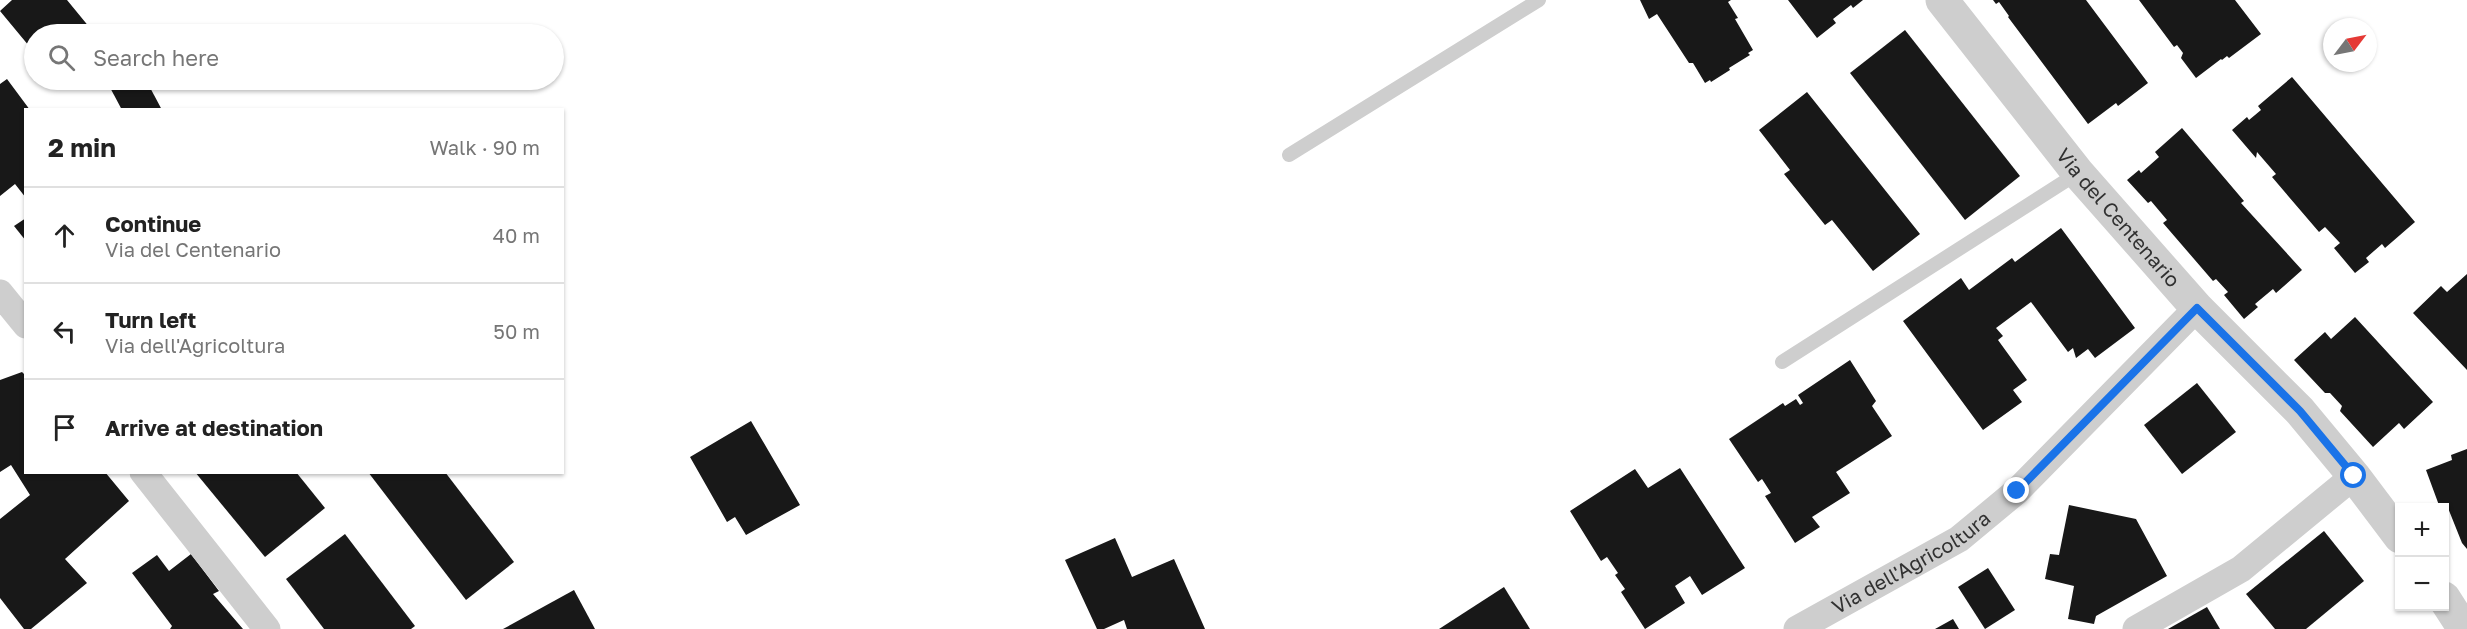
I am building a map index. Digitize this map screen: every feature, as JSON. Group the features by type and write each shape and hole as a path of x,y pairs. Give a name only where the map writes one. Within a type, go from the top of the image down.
{"street":[{"name":"Via del Centenario","path":"1942,0 2078,173 2197,308 2300,411 2395,530"},
{"path":"0,293 24,323"},
{"name":"Via dell'Agricoltura","path":"1797,629 1959,539 2017,491 2197,308"},
{"path":"145,474 267,629"},
{"path":"2136,629 2241,569 2354,476"},
{"path":"2449,605 2464,629"}],"lane":[{"path":"1289,155 1539,0"},
{"path":"1782,362 2078,173"}],"building":[{"path":"12,0 67,0 87,24 24,24 24,40 0,11"},
{"path":"1640,0 1731,0 1728,2 1738,18 1735,19 1753,50 1748,53 1750,55 1729,68 1730,70 1711,82 1710,80 1705,83 1657,14 1649,19"},
{"path":"1788,0 1863,0 1853,8 1851,5 1833,19 1836,23 1817,38"},
{"path":"1993,0 2086,0 2148,83 2118,106 2116,103 2088,124 1999,2 1996,4"},
{"path":"2139,0 2235,0 2261,34 2229,58 2227,56 2221,59 2196,78 2181,58 2183,53 2177,45 2174,47"},
{"path":"1905,30 2020,176 1965,220 1850,73"},
{"path":"2292,77 2415,222 2385,248 2382,244 2366,258 2369,262 2355,273 2334,248 2340,243 2325,227 2319,232 2272,177 2276,174 2257,152 2256,158 2232,130 2247,117 2249,120 2261,110 2258,106"},
{"path":"7,79 29,108 24,108 24,195 15,184 0,196 0,84"},
{"path":"111,90 151,90 161,108 121,108"},
{"path":"1807,92 1920,234 1873,271 1832,220 1825,225 1784,174 1790,170 1759,130"},
{"path":"2182,128 2244,201 2241,203 2302,270 2276,293 2273,289 2255,304 2258,307 2244,319 2224,295 2228,292 2216,279 2213,281 2163,223 2167,220 2151,201 2148,203 2127,180 2139,170 2141,173 2159,157 2155,152"},
{"path":"24,219 24,238 14,226"},
{"path":"2061,228 2135,328 2095,358 2088,349 2076,358 2073,348 2068,352 2031,302 1996,328 2003,336 1998,340 2027,380 2013,390 2022,402 1983,430 1903,321 1961,278 1969,290 2012,258 2015,262"},
{"path":"2467,274 2467,370 2413,313 2441,286 2447,292"},
{"path":"2355,317 2433,402 2404,429 2399,423 2373,447 2340,411 2342,406 2330,393 2325,393 2294,360 2325,332 2331,339"},
{"path":"1850,360 1876,401 1872,406 1892,436 1836,472 1850,493 1812,517 1820,527 1795,543 1765,496 1771,493 1762,479 1758,482 1729,439 1783,403 1785,406 1796,399 1800,405 1803,403 1798,395"},
{"path":"22,372 24,374 24,474 107,474 129,501 65,559 87,583 31,629 24,629 0,598 0,519 30,495 11,465 0,472 0,380"},
{"path":"2197,383 2236,432 2182,474 2144,425"},
{"path":"751,421 800,505 746,535 735,517 727,522 690,457"},
{"path":"2467,449 2467,549 2462,543 2449,510 2449,503 2438,503 2426,470 2452,460 2451,455"},
{"path":"1680,468 1745,568 1702,595 1690,576 1675,586 1685,603 1645,629 1621,592 1625,589 1615,575 1618,573 1607,557 1601,561 1570,511 1635,469 1648,488"},
{"path":"197,474 298,474 325,508 265,557"},
{"path":"370,474 447,474 514,562 466,600"},
{"path":"2069,505 2136,519 2167,576 2096,616 2094,624 2068,619 2074,586 2045,579 2050,554 2059,555"},
{"path":"2324,531 2364,581 2306,629 2275,629 2246,594"},
{"path":"345,534 415,626 411,629 324,629 286,579"},
{"path":"1115,538 1132,577 1174,559 1205,629 1127,629 1124,620 1104,629 1097,629 1065,560"},
{"path":"191,554 219,591 213,594 243,629 170,629 172,626 132,573 157,555 169,571"},
{"path":"1988,568 2015,610 1985,629 1958,587"},
{"path":"1504,587 1530,629 1439,629"},
{"path":"574,590 595,629 503,629"},
{"path":"2207,607 2220,629 2168,629"},
{"path":"1953,619 1959,629 1935,629"}],"route":[{"path":"2017,491 2197,308 2300,411 2354,476"}]}
